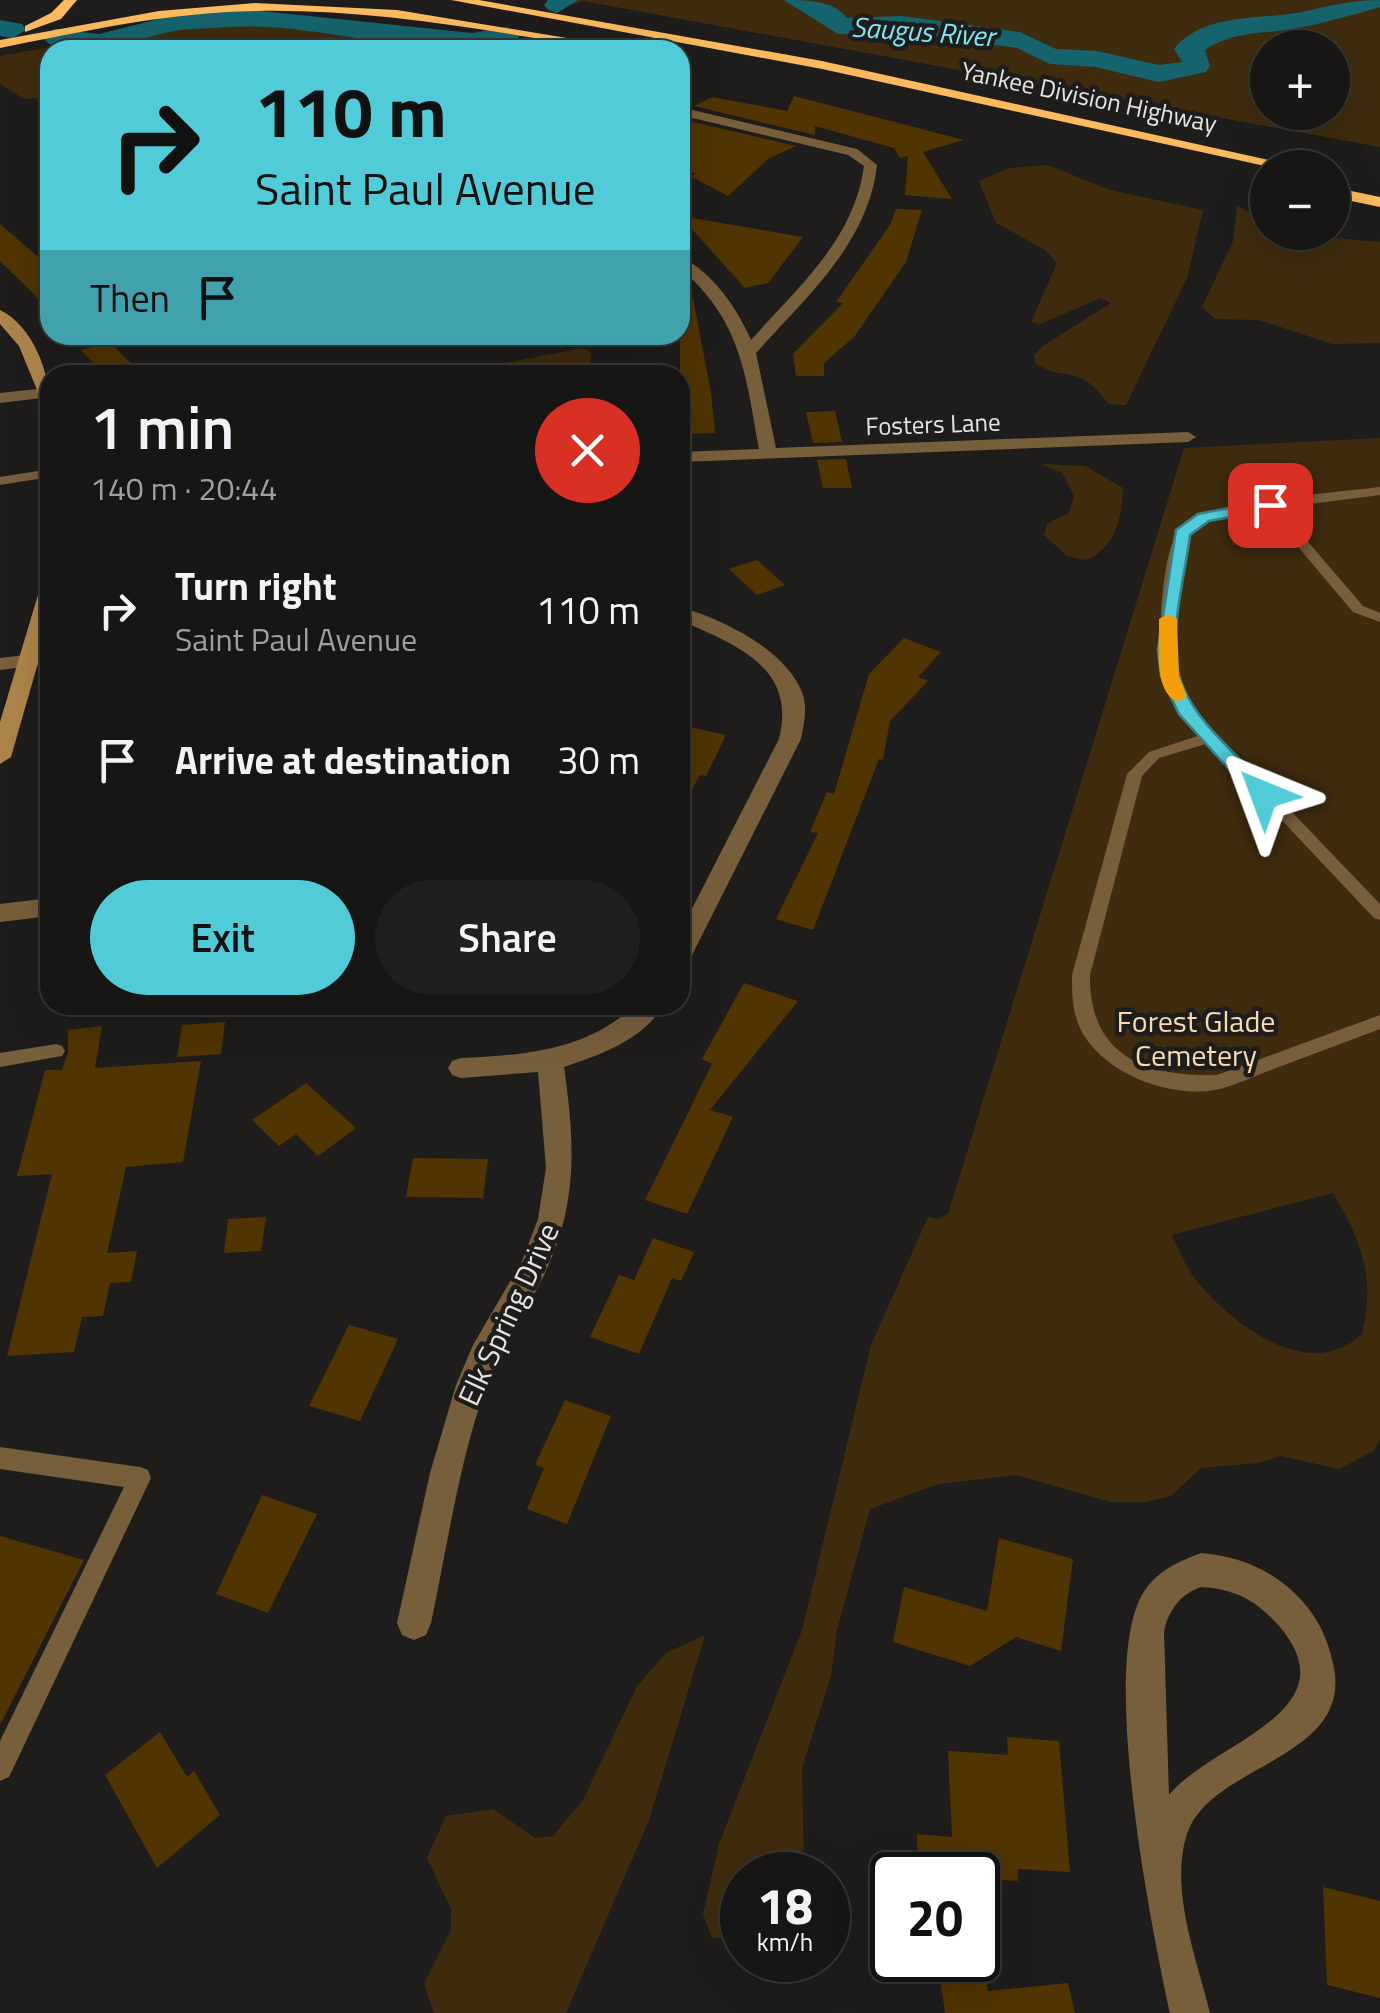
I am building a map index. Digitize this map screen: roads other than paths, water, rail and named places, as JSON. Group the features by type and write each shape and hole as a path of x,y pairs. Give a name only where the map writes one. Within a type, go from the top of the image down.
{"highway":[{"path":"0,41 48,21 71,0"},
{"path":"369,0 607,40"},
{"name":"Yankee Division Highway","path":"457,0 686,40"},
{"path":"467,0 501,6"},
{"path":"0,41 160,14 278,7 421,18 566,40"},
{"name":"Yankee Division Highway","path":"690,41 822,65 1250,158"},
{"name":"Yankee Division Highway","path":"690,57 791,74 1250,174"},
{"path":"1350,179 1380,185"},
{"path":"1350,196 1380,202"}],"main road":[{"path":"0,316 26,346 40,377"},
{"path":"0,757 40,660"}],"street":[{"path":"690,113 852,152 870,165 865,197 850,228 817,276 750,350"},
{"path":"690,270 728,305 750,350 769,455"},
{"path":"0,398 40,397"},
{"name":"Fosters Lane","path":"690,458 1188,438"},
{"path":"690,619 764,657 786,679 796,704 790,739 690,928"},
{"path":"0,664 40,660"},
{"path":"0,913 40,907"},
{"path":"462,1068 550,1062 615,1036 639,1015"},
{"name":"Elk Spring Drive","path":"414,1623 444,1475 471,1385 484,1351 544,1246 560,1198 563,1155 550,1062"},
{"path":"1162,1887 1165,1845 1190,1797 1230,1763 1298,1727 1317,1696 1317,1663 1295,1614 1268,1589 1236,1574 1205,1572 1177,1581 1151,1615 1146,1652 1147,1758 1162,1887 1190,2013"}],"lane":[{"path":"0,481 40,475"},
{"path":"1380,491 1220,512 1194,521 1182,534 1177,548 1168,612 1170,676 1186,710 1208,738 1380,914"},
{"path":"1270,505 1358,609 1380,618"},
{"path":"1208,738 1154,755 1135,774 1081,975 1078,996 1086,1022 1126,1067 1164,1082 1194,1085 1265,1066 1380,1022"},
{"path":"0,1060 56,1050"},
{"path":"0,1458 140,1478 0,1768"}],"waterway":[{"name":"Saugus River","path":"557,5 565,0"},
{"name":"Saugus River","path":"797,0 832,15 838,26 902,24 1020,40 1050,56 1097,59 1159,73 1196,66 1195,56 1188,49 1205,38 1256,22 1298,21 1376,0"},
{"name":"Saugus River","path":"107,40 175,23 252,18 462,40"},
{"name":"Saugus River","path":"0,28 13,30"},
{"name":"Saugus River","path":"478,40 507,35"},
{"name":"Saugus River","path":"55,37 81,40"}],"park label":[{"name":"Forest Glade Cemetery","path":"1196,1038"}]}
